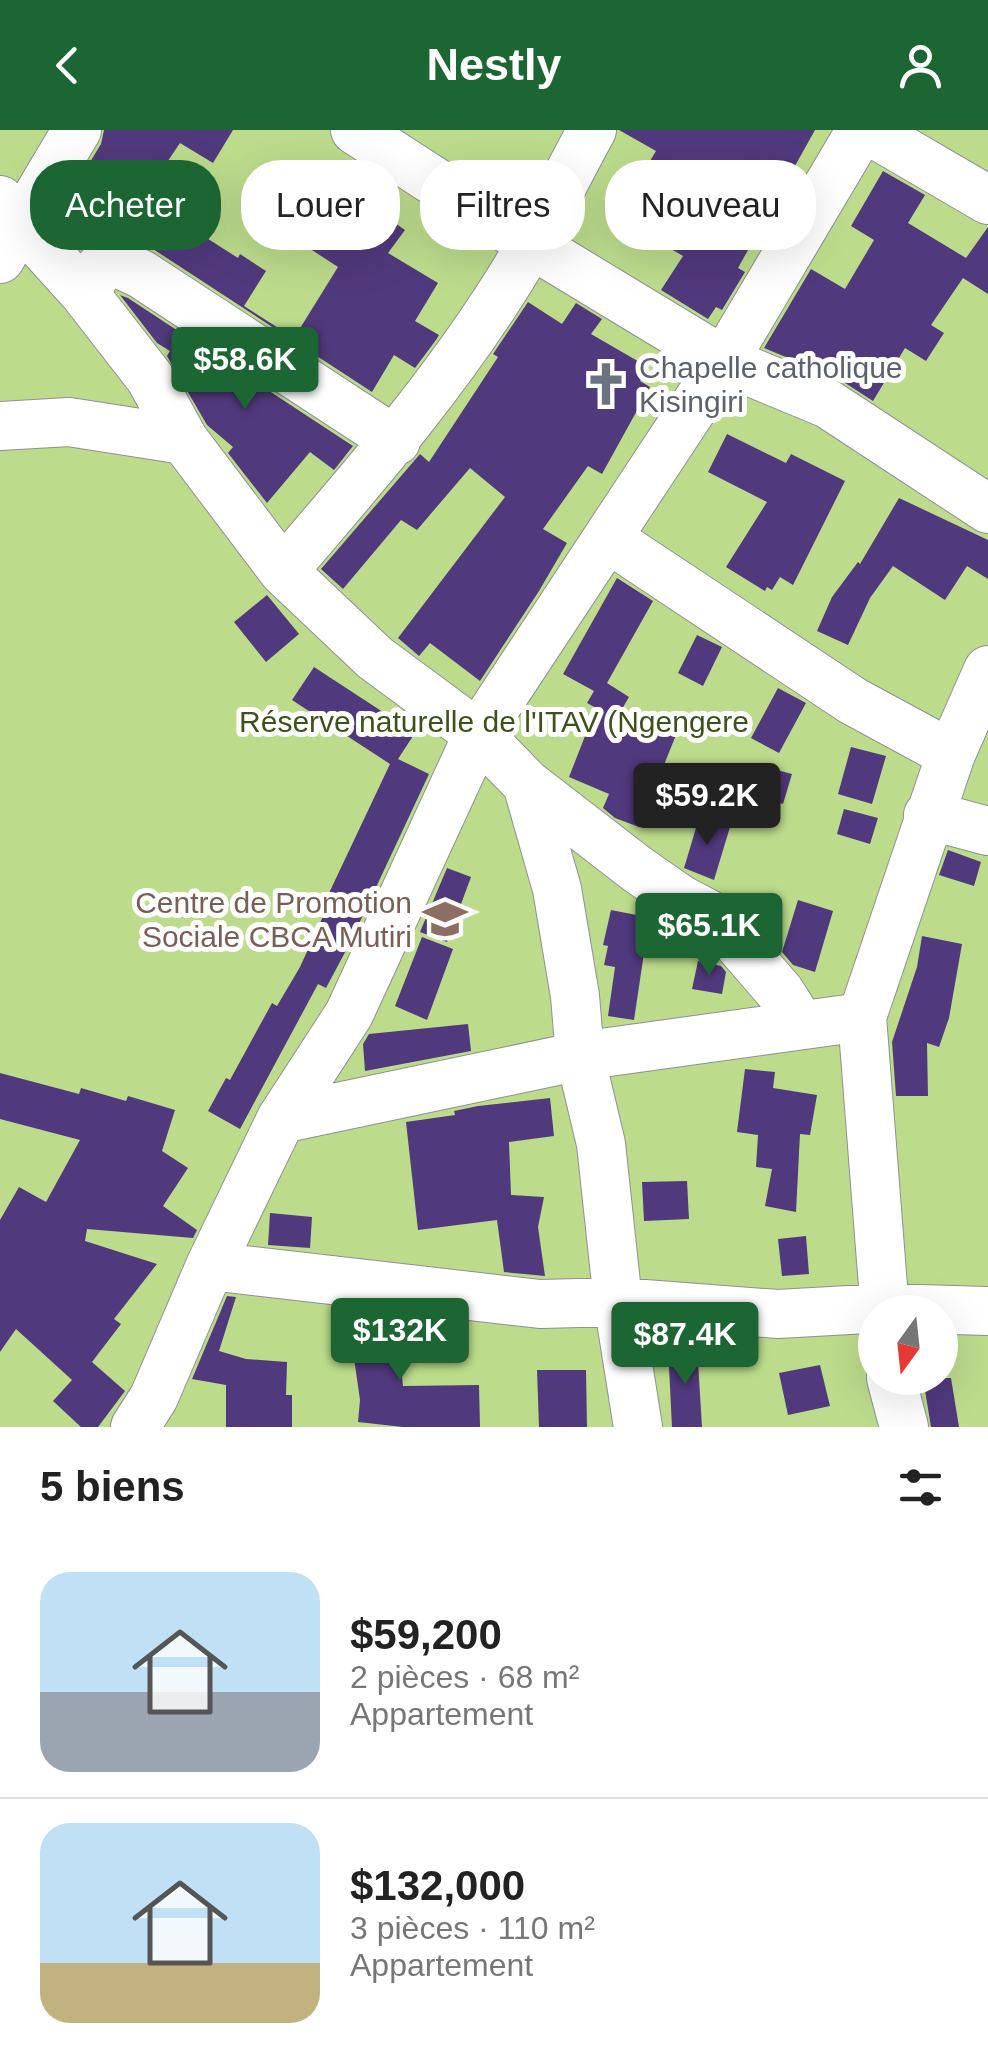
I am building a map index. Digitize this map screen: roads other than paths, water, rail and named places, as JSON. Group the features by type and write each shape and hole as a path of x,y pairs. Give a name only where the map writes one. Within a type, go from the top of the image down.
{"street":[{"path":"77,130 8,227 84,292 150,378 184,440 283,571 375,658 478,734 527,784 637,869 716,918 780,992 795,1025"},
{"path":"355,130 420,172"},
{"path":"576,160 592,130"},
{"path":"158,1417 210,1266 281,1120 350,1014 478,734 724,361 865,130 988,200"},
{"path":"283,571 396,441 527,250"},
{"path":"541,250 724,361 828,404 988,509"},
{"path":"84,292 102,265 112,260 140,274 396,441"},
{"path":"0,426 69,422 184,440"},
{"path":"609,538 854,701 950,754"},
{"path":"884,1295 862,1017 950,754 988,670"},
{"path":"527,784 557,888 575,996 580,1056 601,1144 618,1302 638,1427"},
{"path":"928,816 988,831"},
{"path":"281,1120 580,1056 862,1017"},
{"path":"210,1266 540,1304 618,1302 778,1314 858,1311"},
{"path":"958,1311 988,1311"},
{"path":"896,1395 904,1427"}],"place":[{"name":"Chapelle catholique Kisingiri","path":"606,384"},
{"name":"Centre de Promotion Sociale CBCA Mutiri","path":"445,919"}],"park label":[{"name":"Réserve naturelle de l'ITAV (Ngengere","path":"494,721"}]}
